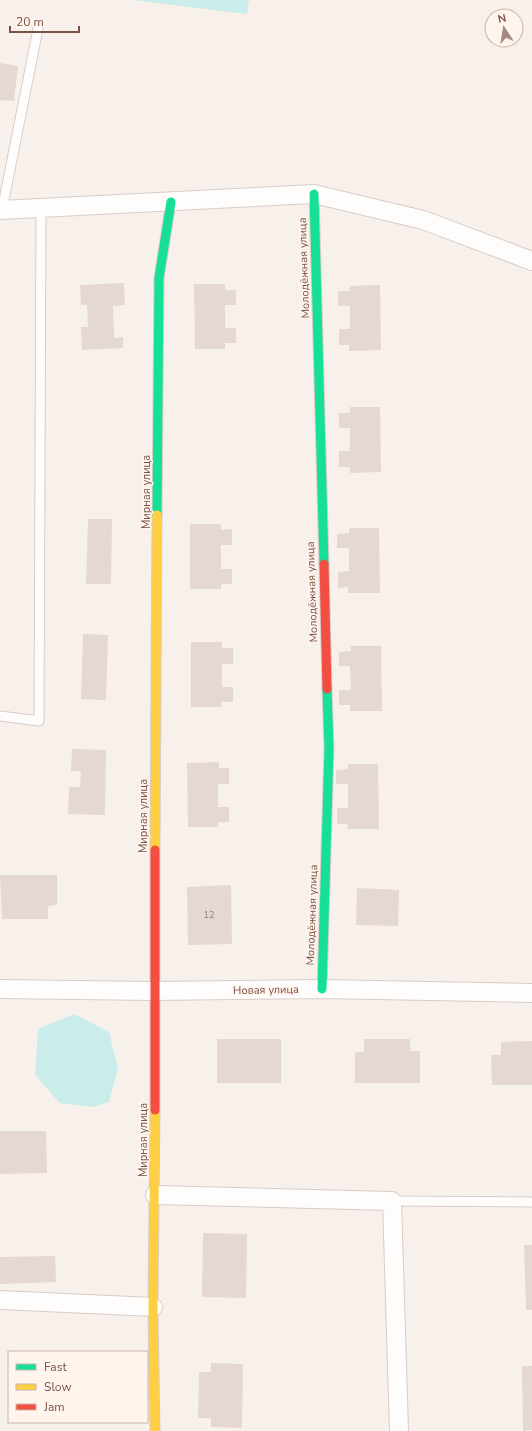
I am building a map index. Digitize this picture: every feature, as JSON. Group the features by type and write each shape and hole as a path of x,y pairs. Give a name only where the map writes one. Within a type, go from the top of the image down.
{"street":[{"path":"1,210 314,194 423,220 532,261"},
{"name":"Молодёжная улица","path":"314,194 329,748 322,989"},
{"name":"Мирная улица","path":"155,1431 153,1307 155,1195 154,991 159,278 170,202"},
{"name":"Новая улица","path":"0,989 154,991 322,989 532,993"},
{"path":"155,1195 392,1201 398,1431"},
{"path":"0,1300 153,1307"}],"lane":[{"path":"1,210 38,29"},
{"path":"0,716 39,721 41,208"},
{"path":"392,1201 532,1202"}],"water":[{"path":"133,0 249,0 247,14"},
{"path":"74,1014 109,1032 118,1069 109,1102 93,1107 60,1103 35,1075 38,1029"}],"building":[{"path":"0,63 18,66 14,101 0,100"},
{"path":"124,283 125,305 113,306 114,338 123,337 123,348 82,350 81,327 88,327 87,305 81,305 80,285"},
{"path":"194,284 225,284 225,290 236,290 236,305 225,305 225,328 236,328 236,343 225,343 225,349 195,349"},
{"path":"380,285 381,350 349,351 349,345 339,345 339,329 350,329 350,306 338,306 338,291 350,291 350,286"},
{"path":"350,407 380,407 381,472 350,473 350,467 339,467 339,451 350,451 350,428 339,428 339,413 350,413"},
{"path":"88,519 112,519 111,584 86,584"},
{"path":"190,524 221,524 221,530 232,529 232,545 221,545 221,569 232,569 232,584 221,584 221,589 190,589"},
{"path":"349,528 379,528 380,593 348,593 348,587 338,588 338,572 349,571 349,548 337,548 337,534 349,533"},
{"path":"83,634 108,635 106,700 81,699"},
{"path":"191,642 222,642 222,648 233,648 233,664 222,664 222,687 233,687 233,702 221,702 221,707 191,707"},
{"path":"351,646 381,646 382,711 350,711 350,705 339,705 339,690 351,690 350,666 339,666 339,652 351,651"},
{"path":"72,749 106,750 105,815 68,814 69,787 80,787 81,771 71,771"},
{"path":"219,762 219,768 229,768 229,784 218,784 218,807 229,807 229,822 218,822 218,827 188,827 187,763"},
{"path":"348,764 378,764 379,829 347,829 348,824 337,824 337,808 348,808 348,784 336,784 336,770 348,769"},
{"path":"0,875 57,875 57,905 48,906 48,919 2,919"},
{"path":"231,885 232,944 188,945 187,887"},
{"path":"357,888 399,890 398,926 356,925"},
{"path":"217,1039 281,1039 281,1083 217,1083"},
{"path":"364,1039 410,1039 410,1051 420,1051 420,1083 355,1083 355,1052 364,1052"},
{"path":"532,1041 532,1085 492,1085 491,1055 501,1055 501,1042"},
{"path":"0,1131 46,1131 47,1173 0,1174"},
{"path":"203,1233 247,1234 246,1298 202,1297"},
{"path":"524,1245 532,1245 532,1310 526,1310"},
{"path":"55,1256 56,1282 0,1284 0,1257"},
{"path":"211,1363 243,1364 242,1428 211,1427 211,1418 198,1418 199,1372 211,1372"},
{"path":"522,1366 532,1366 532,1430 523,1431"}],"traffic: fast":[{"path":"314,194 324,564"},
{"path":"157,515 159,278 171,202"},
{"path":"322,989 329,748 327,689"}],"traffic: slow":[{"path":"155,850 157,515"},
{"path":"155,1110 153,1307 155,1431"}],"traffic: jam":[{"path":"324,564 327,689"},
{"path":"155,850 155,1110"}]}
